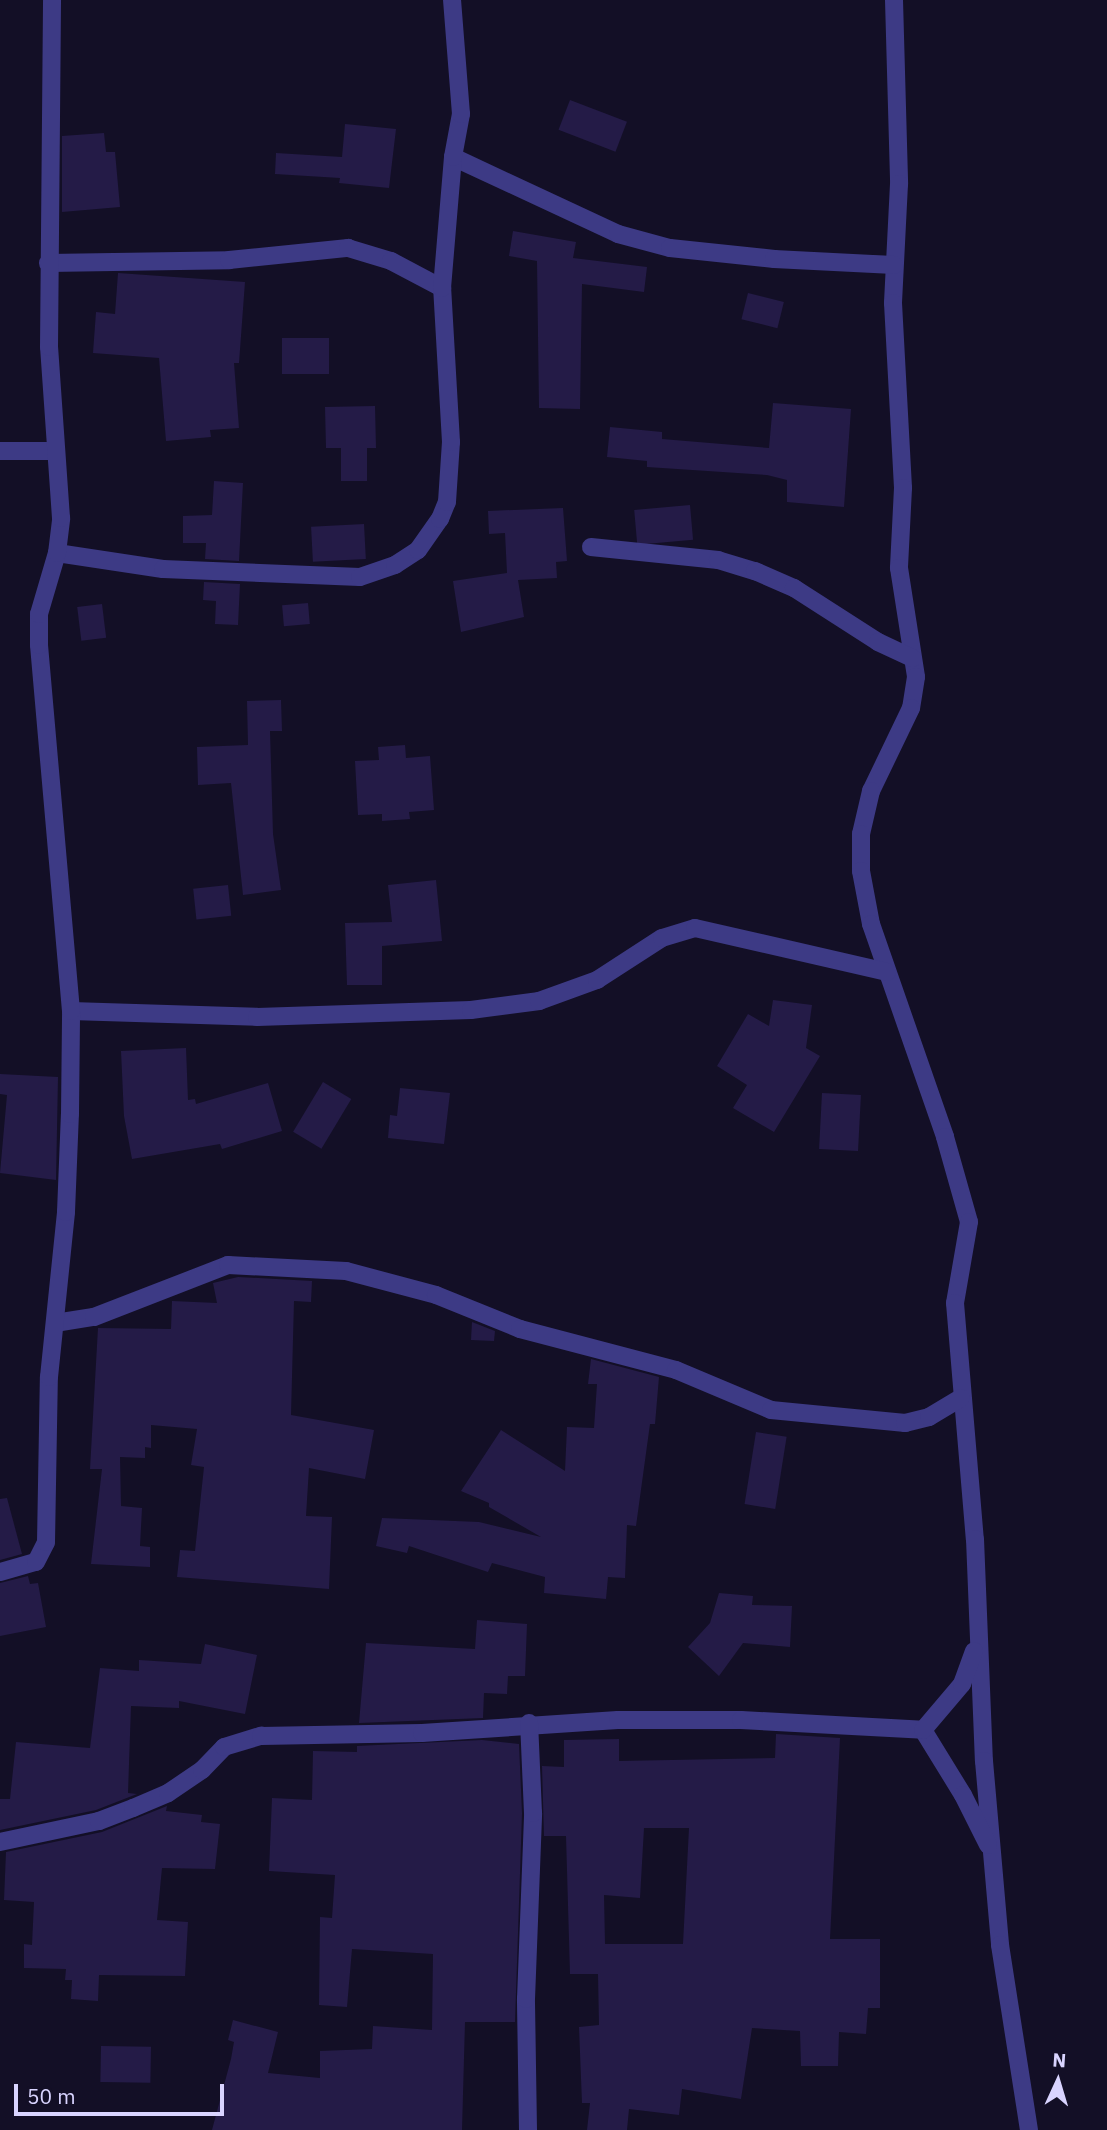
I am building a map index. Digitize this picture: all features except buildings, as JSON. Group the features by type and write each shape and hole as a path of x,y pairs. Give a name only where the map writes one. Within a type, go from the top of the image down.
{"street":[{"path":"0,1572 36,1562 47,1542 49,1377 66,1212 71,1011 39,645 43,589 57,553 61,518 48,263 52,0"},
{"path":"57,553 163,569 333,579 360,577 407,558 418,550 447,502 451,407 442,288 453,157 461,114 452,0"},
{"path":"894,0 899,184 894,265 902,488 899,568 916,677 911,708 871,791 861,834 861,871 871,924 966,1206 969,1240 955,1303 975,1539 976,1645 1000,1945 1029,2130"},
{"path":"453,157 618,234 670,248 774,260 894,265"},
{"path":"48,263 229,260 348,248 391,261 442,288"},
{"path":"0,451 56,451"},
{"path":"591,547 718,560 755,571 794,588 878,642 912,658"},
{"path":"71,1011 257,1017 485,1008 539,1001 597,980 662,938 695,928 887,972"},
{"path":"55,1324 94,1317 229,1265 346,1271 436,1295 520,1329 676,1370 771,1410 905,1423 929,1417 961,1398"},
{"path":"923,1730 962,1684 976,1645"},
{"path":"0,1842 99,1821 168,1793 202,1770 223,1747 241,1739 435,1733 529,1723 741,1720 923,1730"},
{"path":"528,2130 526,1999 533,1813 529,1723"},
{"path":"923,1730 963,1794 994,1859"}]}
